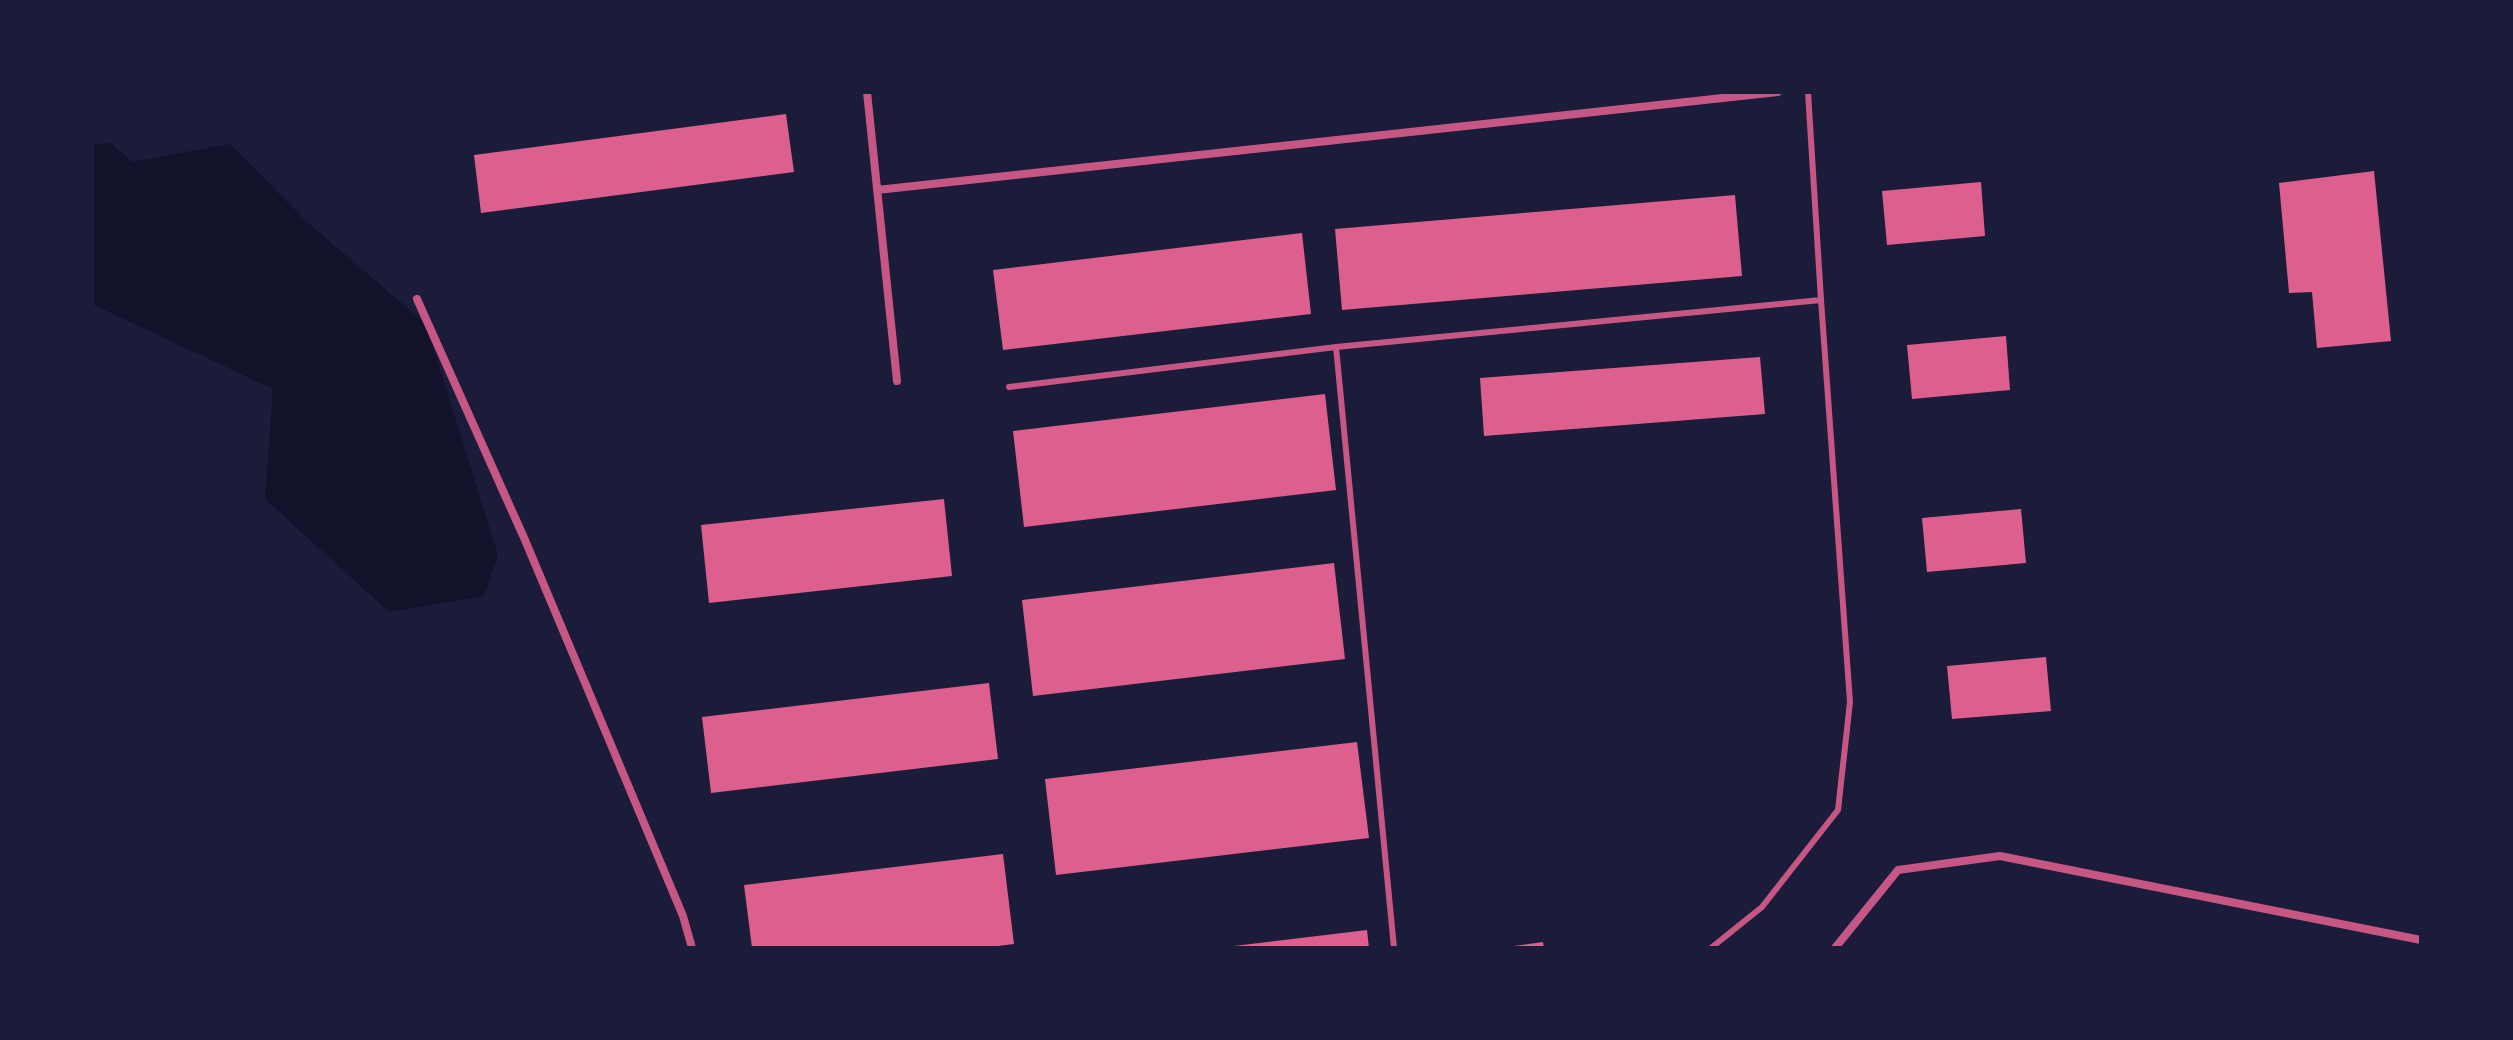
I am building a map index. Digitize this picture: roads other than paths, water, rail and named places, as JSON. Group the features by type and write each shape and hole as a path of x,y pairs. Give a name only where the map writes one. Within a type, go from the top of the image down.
{"street":[{"path":"867,92 897,381"},
{"path":"877,190 1778,92"},
{"path":"417,299 525,540 683,916 692,948"},
{"path":"1835,948 1898,870 2000,856 2421,940"}],"lane":[{"path":"1711,948 1762,907 1838,810 1850,702 1808,92"},
{"path":"1009,387 1336,347 1821,300"},
{"path":"1336,347 1394,948"}]}
